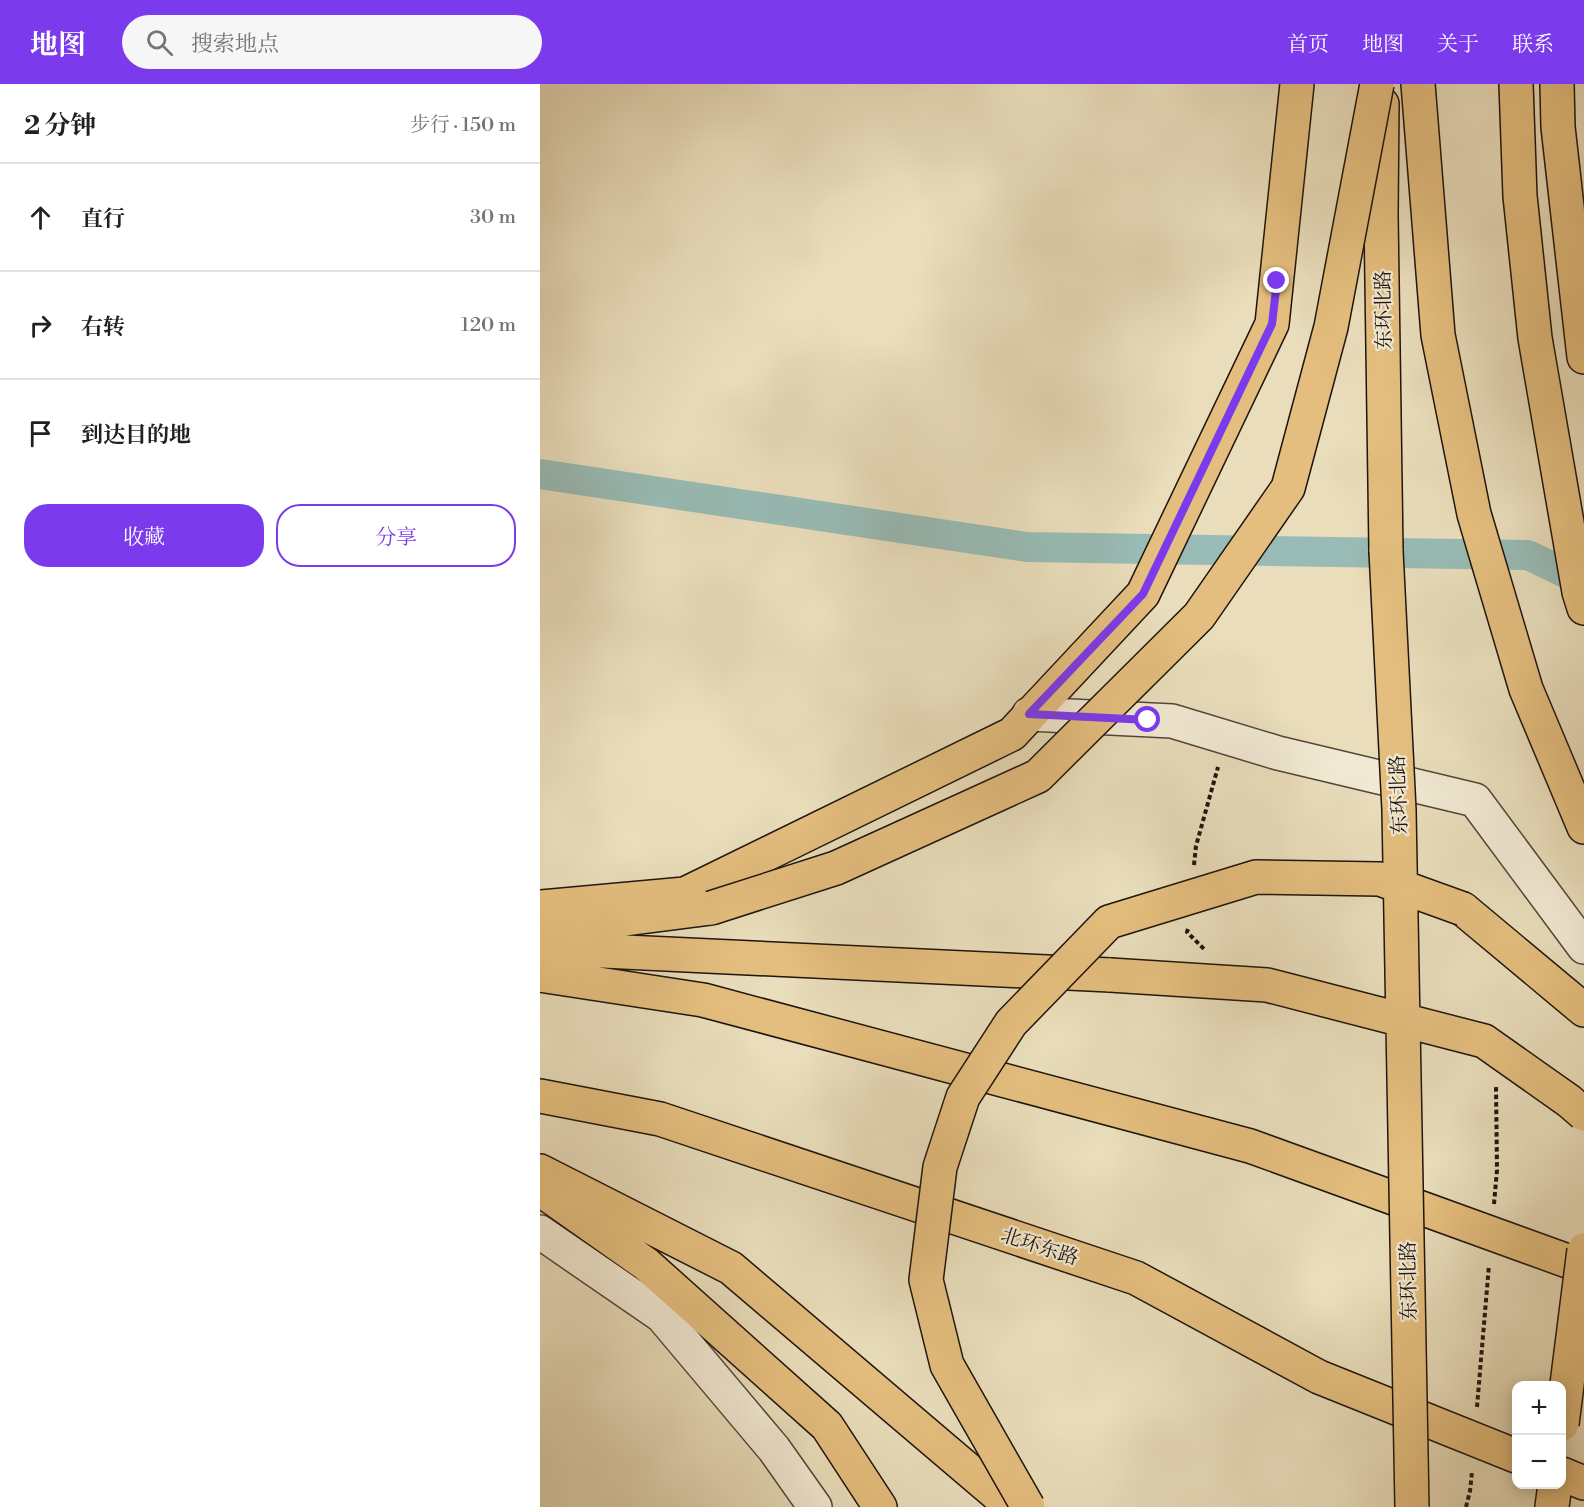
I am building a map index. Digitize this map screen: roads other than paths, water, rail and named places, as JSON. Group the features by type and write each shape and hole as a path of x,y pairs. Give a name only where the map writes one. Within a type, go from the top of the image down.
{"main road":[{"path":"540,907 698,901 1012,734 1143,594 1272,324 1297,84"},
{"path":"540,930 698,901 836,868 1038,776 1199,616 1287,488 1331,327 1377,84"},
{"name":"东环北路","path":"1382,84 1381,214 1386,551 1400,810 1412,1507"},
{"path":"1419,84 1438,334 1474,514 1526,689 1584,827"},
{"path":"1516,84 1520,196 1535,338 1579,592 1584,608"},
{"path":"1557,84 1558,127 1584,357"},
{"path":"1028,1507 947,1365 926,1280 940,1167 963,1097 1011,1023 1109,922 1256,877 1380,879 1464,909 1584,1010"},
{"path":"540,948 1110,975 1267,985 1484,1041 1584,1114"},
{"path":"540,975 703,1000 1250,1146 1584,1267"},
{"name":"北环东路","path":"540,1096 660,1119 1136,1278 1319,1377 1512,1454"},
{"path":"540,1171 731,1268 1012,1507"},
{"path":"540,1190 646,1264 827,1426 880,1507"},
{"path":"1566,1392 1584,1250"},
{"path":"1566,1476 1584,1483"},
{"path":"1552,1507 1554,1489"}],"street":[{"path":"1029,714 1172,722 1278,753 1475,800 1584,947"},
{"path":"540,1232 662,1316 774,1449 815,1507"}],"waterway":[{"path":"540,474 1027,547 1528,555 1584,582"}]}
